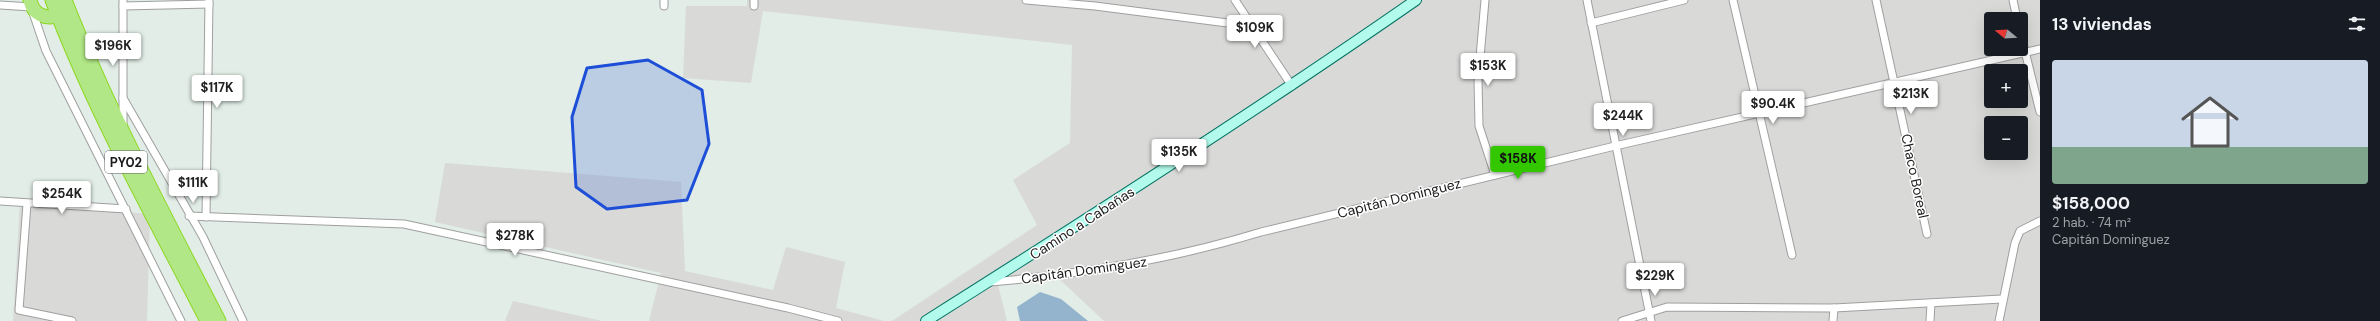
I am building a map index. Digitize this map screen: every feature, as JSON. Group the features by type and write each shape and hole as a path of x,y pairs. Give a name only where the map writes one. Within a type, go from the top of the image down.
{"highway":[{"name":"PY02","path":"52,0 98,107 207,321"},
{"name":"PY02","path":"66,0 122,128 219,321"},
{"path":"31,3 39,14 48,18 58,16"}],"street":[{"path":"1026,0 1095,3 1252,26"},
{"path":"1235,0 1292,86"},
{"name":"Camino a Cabañas","path":"926,321 991,282 1292,86 1416,0"},
{"path":"1485,0 1478,80 1479,126 1495,175"},
{"path":"1587,0 1651,321"},
{"path":"1591,23 1684,0"},
{"path":"1733,0 1761,113 1792,255"},
{"name":"Chaco Boreal","path":"1876,0 1928,234"},
{"path":"2013,0 2016,12"},
{"path":"122,128 123,3 209,2 206,217"},
{"path":"0,5 31,3 46,51 181,321"},
{"name":"Capitán Dominguez","path":"2028,51 2040,49"},
{"name":"Capitán Dominguez","path":"991,282 1039,278 1124,265 1204,249 1261,232 1615,146 2008,56"},
{"path":"2026,56 2040,112"},
{"path":"123,98 189,216 203,237 244,321"},
{"path":"0,201 28,204 126,209"},
{"path":"28,204 18,310 72,321"},
{"path":"189,216 404,224 781,306 838,321"},
{"path":"1999,321 2002,299 2015,243 2020,231 2040,221"},
{"path":"1622,321 1649,311 1667,307 1834,308 2002,299"},
{"path":"1930,321 1931,303"},
{"path":"1834,308 1834,321"}],"highlighted area":[{"path":"648,60 702,90 709,144 687,200 607,209 576,187 572,117 587,68"}],"shaded area":[{"path":"747,0 2040,0 2040,321 1104,321 1056,276 997,281 1007,321 892,321 1037,225 1013,180 1070,143 1072,45 763,11 751,83 683,78 686,6 747,6"},
{"path":"445,163 681,182 685,271 773,290 786,247 845,262 836,308 884,321 649,321 661,273 435,222"},
{"path":"20,203 150,214 147,321 13,321"},
{"path":"1040,292 1061,299 1088,321 1020,321 1017,307"},
{"path":"513,301 602,321 505,321"}]}
